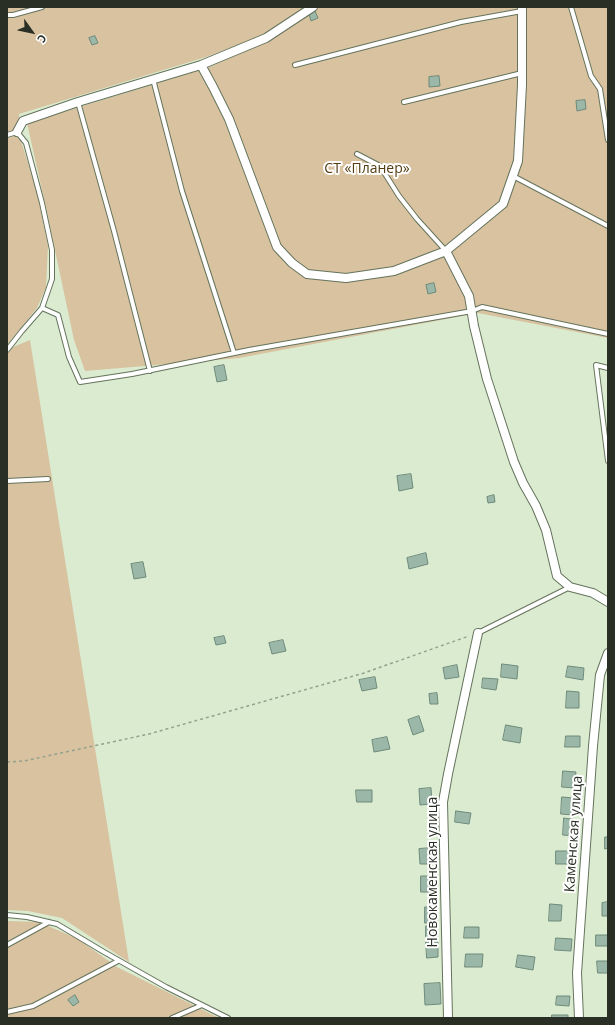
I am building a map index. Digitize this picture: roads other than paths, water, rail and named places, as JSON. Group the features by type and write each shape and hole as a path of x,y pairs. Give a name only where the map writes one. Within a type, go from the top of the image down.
{"street":[{"path":"17,132 23,121 78,102 201,65 266,38 313,7"},
{"path":"201,65 228,119 277,247 292,263 307,274 346,278 394,271 446,252 503,204 518,161 522,73 522,9"},
{"path":"446,252 469,296 474,326 488,379 514,462 546,530 557,576 570,588 593,593 608,602"},
{"name":"Новокаменская улица","path":"448,1018 444,802 448,774 478,633"},
{"name":"Каменская улица","path":"579,1018 577,973 593,746 600,675 608,653"}],"lane":[{"path":"7,15 13,16 42,7"},
{"path":"571,7 590,76 600,89 608,140"},
{"path":"295,65 462,22 522,9"},
{"path":"404,102 522,73"},
{"path":"153,79 182,191 234,353"},
{"path":"78,102 114,231 150,371"},
{"path":"7,135 17,132 26,143 42,203 52,250 52,279 42,308 7,350"},
{"path":"357,154 380,166 399,196 446,252"},
{"path":"513,176 608,226"},
{"path":"42,308 58,315 69,357 80,382 150,371 249,350 472,311 482,307 608,334"},
{"path":"608,368 596,365 608,461"},
{"path":"7,481 48,479"},
{"path":"478,633 570,588"},
{"path":"7,916 27,917 57,924 118,961 228,1018"},
{"path":"7,945 49,922"},
{"path":"7,1012 33,1006 118,961"},
{"path":"172,1018 202,1005"}],"park label":[{"name":"СТ «Планер»","path":"367,169"}]}
